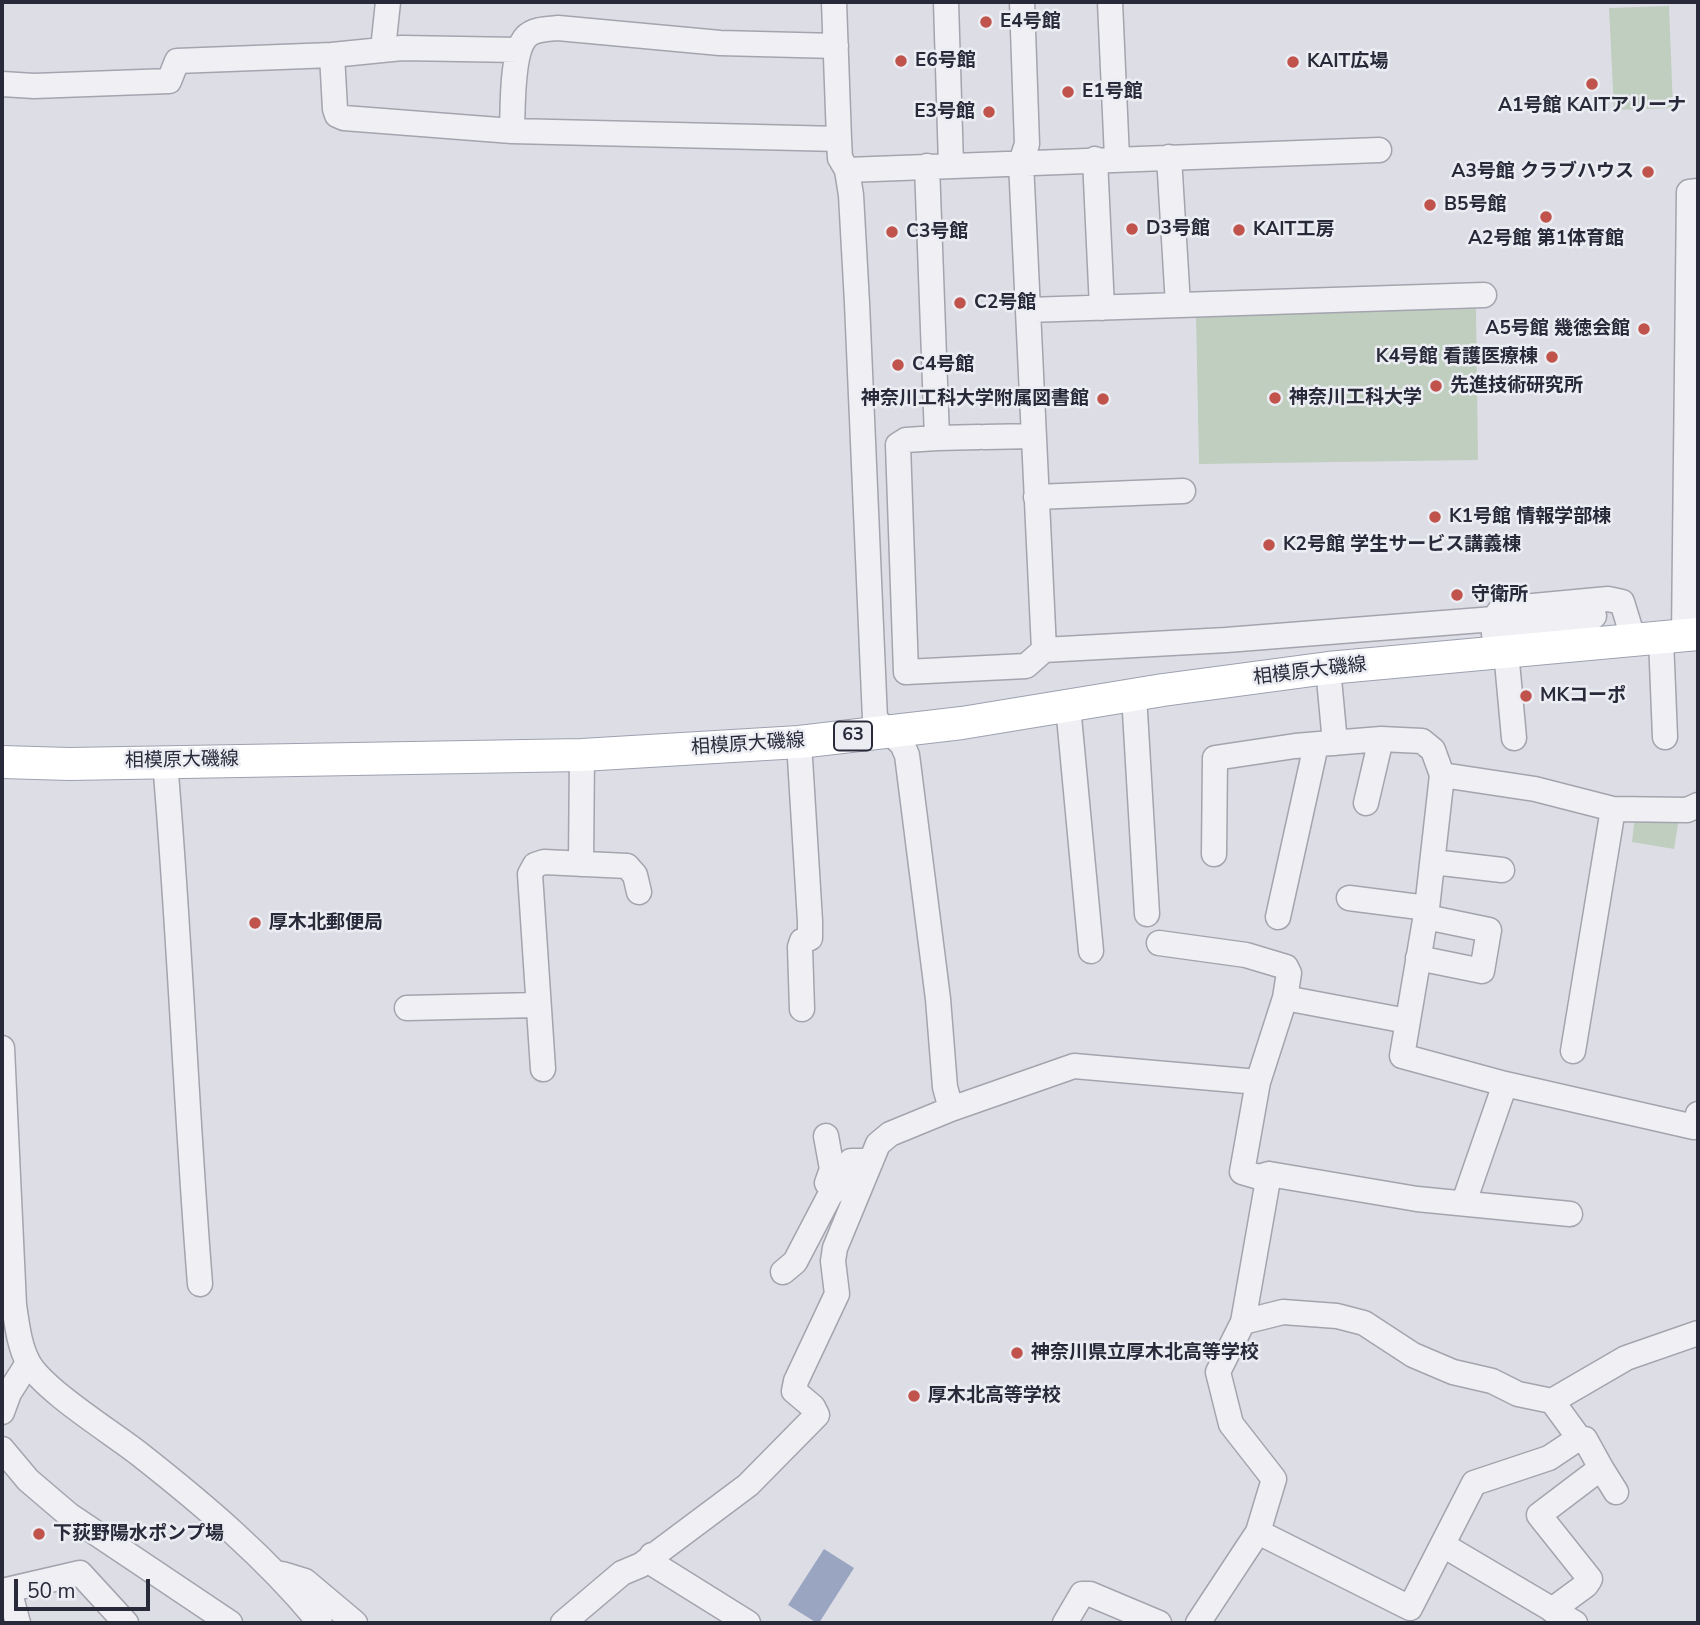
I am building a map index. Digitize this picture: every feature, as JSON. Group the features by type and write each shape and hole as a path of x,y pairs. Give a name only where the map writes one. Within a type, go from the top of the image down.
{"main road":[{"name":"相模原大磯線","path":"2,762 582,755 799,742 962,723 1134,695 1328,668 1497,638 1661,632"}],"street":[{"path":"383,49 388,2"},
{"path":"834,2 840,158 846,170 851,195 858,303 875,719 902,744 907,755 938,999 945,1087 951,1108"},
{"path":"937,438 939,166 946,2"},
{"path":"1022,2 1027,144 1021,162 1044,650"},
{"path":"1102,308 1110,2"},
{"path":"512,131 517,50 526,36 535,31 558,28 720,43 836,46"},
{"path":"2,83 34,86 169,81 177,61 332,55 383,49 517,50"},
{"path":"332,55 335,109 337,115 344,118 512,131 839,139"},
{"path":"846,170 1379,150"},
{"path":"1169,157 1178,305"},
{"path":"1665,737 1661,632 1689,192 1698,191"},
{"path":"1028,310 1484,295"},
{"path":"1034,436 906,440 898,445 906,671 1026,666 1044,650 1226,640 1497,638"},
{"path":"1036,497 1184,491"},
{"path":"1514,738 1497,638 1501,609 1608,599 1622,602 1661,632"},
{"path":"1278,917 1326,744 1328,668"},
{"path":"1134,695 1131,804 1147,914"},
{"path":"1068,706 1091,951"},
{"path":"1366,803 1381,739"},
{"path":"1214,854 1214,758 1260,750 1381,739 1422,741 1433,750 1443,775 1427,913 1402,1056 1505,1084 1694,1127 1698,1114"},
{"path":"799,742 814,857 816,921 810,938 803,941 800,947 802,1009"},
{"path":"581,864 582,755"},
{"path":"165,762 177,909 200,1284"},
{"path":"1443,775 1535,789 1613,808 1687,810 1698,805"},
{"path":"1573,1051 1613,808"},
{"path":"542,1069 530,874 535,865 544,862 627,866 635,875 639,892"},
{"path":"1433,862 1502,870"},
{"path":"1349,898 1427,913 1489,930 1482,971 1418,958"},
{"path":"1159,943 1246,955 1286,967 1289,973 1285,998 1258,1082 1242,1172 1259,1177 1269,1174 1417,1199 1570,1214"},
{"path":"1285,998 1407,1021"},
{"path":"407,1009 537,1005"},
{"path":"2,1048 15,1305 19,1337 28,1363 45,1384 176,1483 276,1573 320,1623"},
{"path":"563,1623 622,1573 641,1564 748,1485 817,1415 813,1407 794,1391 796,1381 837,1294 833,1261 835,1248 877,1143 890,1134 951,1108 1074,1066 1258,1082"},
{"path":"1464,1202 1505,1084"},
{"path":"826,1136 832,1169 827,1183 836,1189"},
{"path":"783,1272 795,1262 851,1161 871,1161"},
{"path":"1198,1623 1258,1532 1274,1479 1231,1424 1218,1372 1242,1322 1269,1174"},
{"path":"1242,1322 1283,1312 1337,1316 1364,1324 1413,1355 1453,1372 1492,1381 1518,1394 1552,1401 1626,1358 1698,1333"},
{"path":"2,1412 9,1393 28,1363"},
{"path":"1552,1401 1579,1438 1585,1440 1616,1492"},
{"path":"1258,1532 1410,1608 1474,1483 1549,1458 1579,1438"},
{"path":"2,1449 28,1480 69,1515 230,1623"},
{"path":"1552,1609 1598,1575 1532,1518 1601,1468"},
{"path":"1443,1545 1575,1623"},
{"path":"652,1555 655,1565 748,1623"},
{"path":"18,1623 5,1591 80,1573 126,1623"},
{"path":"276,1573 305,1581 319,1590 355,1623"},
{"path":"1065,1623 1082,1594 1090,1594 1159,1623"}],"green space":[{"path":"1669,6 1673,108 1614,110 1609,8"},
{"path":"1476,309 1478,460 1199,464 1196,314"},
{"path":"1635,816 1679,818 1674,849 1632,842"}],"water":[{"path":"824,1549 854,1568 817,1623 788,1605"}],"place":[{"name":"E4号館","path":"986,22"},
{"name":"E6号館","path":"901,61"},
{"name":"KAIT広場","path":"1293,62"},
{"name":"A1号館 KAITアリーナ","path":"1592,84"},
{"name":"E1号館","path":"1068,92"},
{"name":"E3号館","path":"989,112"},
{"name":"A3号館 クラブハウス","path":"1648,172"},
{"name":"B5号館","path":"1430,205"},
{"name":"A2号館 第1体育館","path":"1546,217"},
{"name":"D3号館","path":"1132,229"},
{"name":"KAIT工房","path":"1239,230"},
{"name":"C3号館","path":"892,232"},
{"name":"C2号館","path":"960,303"},
{"name":"A5号館 幾徳会館","path":"1644,329"},
{"name":"K4号館 看護医療棟","path":"1552,357"},
{"name":"C4号館","path":"898,365"},
{"name":"先進技術研究所","path":"1436,386"},
{"name":"神奈川工科大学","path":"1275,398"},
{"name":"神奈川工科大学附属図書館","path":"1103,399"},
{"name":"K1号館 情報学部棟","path":"1435,517"},
{"name":"K2号館 学生サービス講義棟","path":"1269,545"},
{"name":"守衛所","path":"1457,595"},
{"name":"MKコーポ","path":"1526,696"},
{"name":"厚木北郵便局","path":"255,923"},
{"name":"神奈川県立厚木北高等学校","path":"1017,1353"},
{"name":"厚木北高等学校","path":"914,1396"},
{"name":"下荻野陽水ポンプ場","path":"39,1534"}]}
